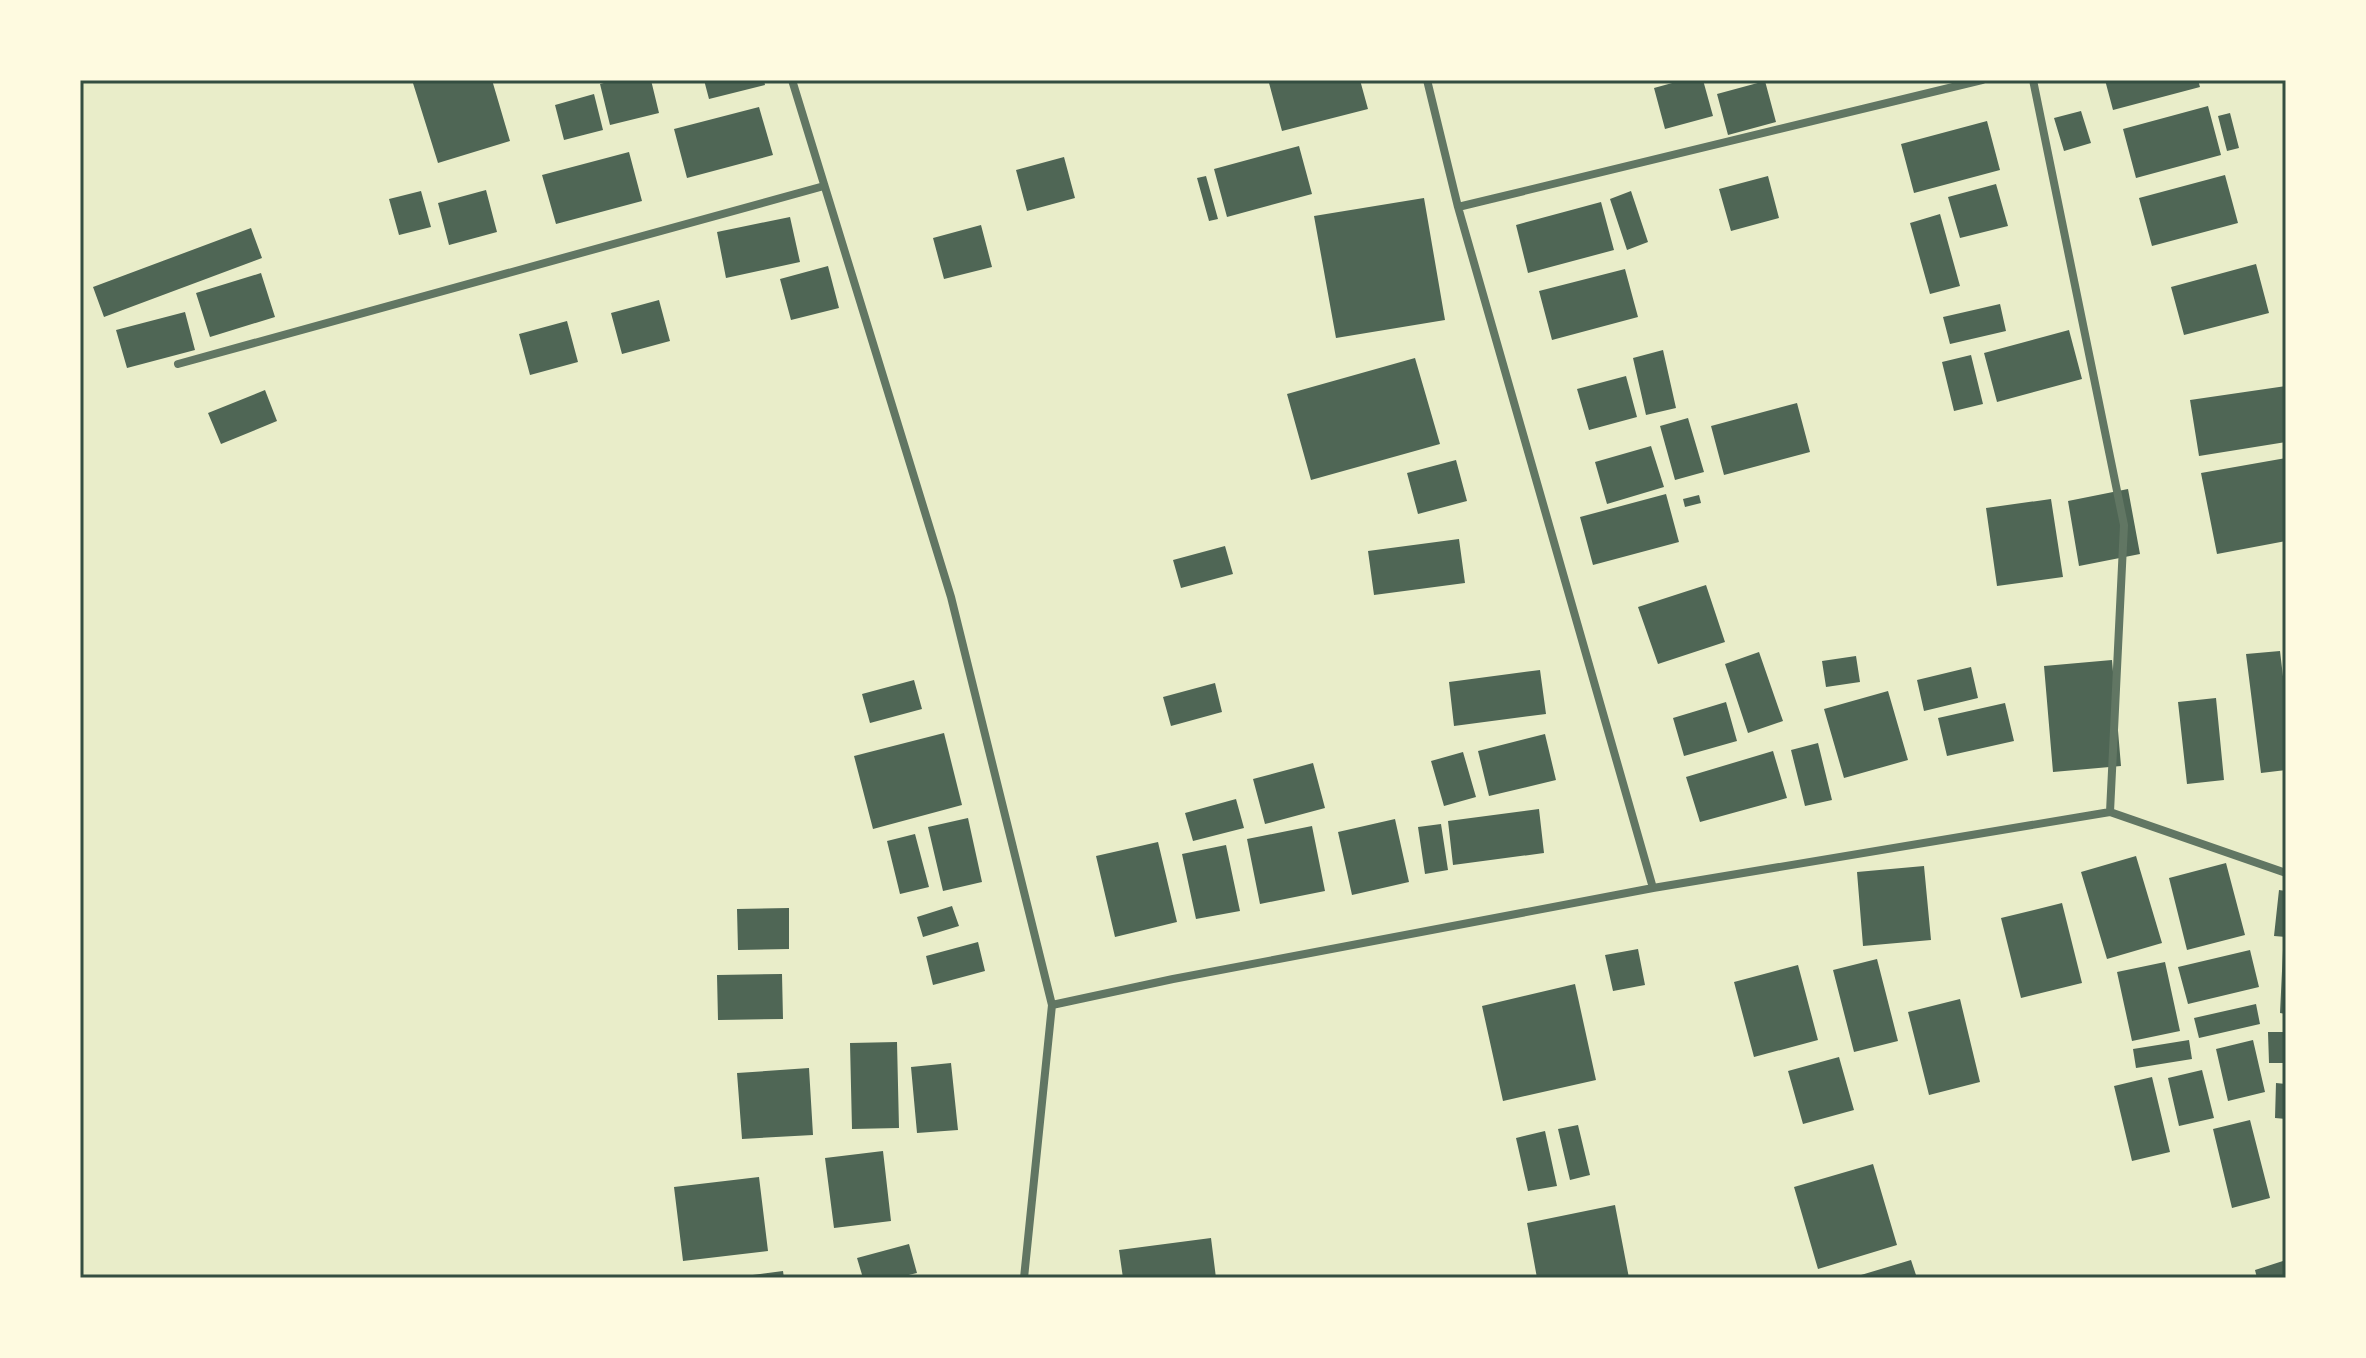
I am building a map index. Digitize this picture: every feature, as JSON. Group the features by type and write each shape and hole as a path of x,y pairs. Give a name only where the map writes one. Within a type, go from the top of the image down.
{"street":[{"path":"792,80 951,597 1052,1005 1024,1278"},
{"path":"1427,80 1458,207 1653,888"},
{"path":"2033,80 2124,525 2110,812"},
{"path":"1458,207 1977,81"},
{"path":"178,364 824,186"},
{"path":"1052,1005 1653,888 2110,812 2286,873"}],"building":[{"path":"412,80 492,80 510,141 438,163"},
{"path":"615,80 651,80 659,113 610,125 600,84"},
{"path":"704,80 764,80 765,85 709,99"},
{"path":"1279,80 1360,80 1368,109 1282,131 1269,83"},
{"path":"1683,80 1703,80 1713,116 1665,129 1654,88"},
{"path":"2105,80 2198,80 2200,87 2113,110"},
{"path":"1765,81 1776,122 1728,135 1717,94"},
{"path":"594,94 603,130 564,140 555,105"},
{"path":"2208,106 2221,155 2136,178 2123,129"},
{"path":"759,107 773,155 687,178 674,129"},
{"path":"2081,111 2091,143 2064,151 2054,118"},
{"path":"2230,113 2239,148 2227,151 2218,116"},
{"path":"1987,121 2000,170 1914,193 1901,144"},
{"path":"1299,146 1312,194 1227,217 1214,169"},
{"path":"629,152 642,201 556,224 542,175"},
{"path":"1064,157 1075,198 1027,211 1016,170"},
{"path":"2225,175 2238,223 2152,246 2139,198"},
{"path":"1206,176 1218,219 1209,221 1197,178"},
{"path":"1768,176 1779,218 1731,231 1719,189"},
{"path":"1996,184 2008,226 1960,238 1948,197"},
{"path":"486,190 497,232 449,245 438,203"},
{"path":"421,191 431,227 399,235 389,199"},
{"path":"1631,191 1648,242 1627,250 1610,199"},
{"path":"1424,198 1445,320 1336,338 1314,216"},
{"path":"1601,202 1614,250 1528,273 1516,225"},
{"path":"1940,214 1960,286 1930,294 1910,223"},
{"path":"790,217 800,262 726,278 717,232"},
{"path":"981,225 992,267 944,279 933,238"},
{"path":"251,228 262,258 104,317 93,287"},
{"path":"2256,264 2269,313 2184,335 2171,287"},
{"path":"828,266 839,308 791,320 780,279"},
{"path":"1625,269 1638,317 1552,340 1539,291"},
{"path":"261,273 275,317 210,337 196,293"},
{"path":"659,300 670,341 622,354 611,313"},
{"path":"2000,304 2006,331 1950,344 1943,317"},
{"path":"185,312 195,350 127,368 116,330"},
{"path":"567,321 578,362 530,375 519,334"},
{"path":"2069,330 2082,379 1997,402 1984,353"},
{"path":"1663,350 1676,408 1646,415 1633,358"},
{"path":"1971,355 1983,404 1954,411 1942,362"},
{"path":"1415,358 1440,444 1311,480 1287,394"},
{"path":"1626,376 1637,417 1589,430 1577,389"},
{"path":"2286,386 2286,442 2199,456 2190,400"},
{"path":"265,390 277,421 221,444 208,413"},
{"path":"1797,403 1810,452 1724,475 1711,426"},
{"path":"1688,418 1704,472 1675,480 1660,426"},
{"path":"1651,446 1664,487 1607,504 1595,462"},
{"path":"2286,458 2286,541 2217,554 2201,473"},
{"path":"1456,460 1467,501 1418,514 1407,473"},
{"path":"2128,489 2140,554 2079,566 2068,501"},
{"path":"1666,494 1679,542 1593,565 1580,517"},
{"path":"1699,495 1701,503 1685,507 1683,499"},
{"path":"2051,499 2063,577 1997,586 1986,508"},
{"path":"1459,539 1465,583 1374,595 1368,551"},
{"path":"1225,546 1233,574 1181,588 1173,560"},
{"path":"1706,585 1725,642 1658,664 1638,607"},
{"path":"2280,651 2286,702 2286,770 2261,773 2246,654"},
{"path":"1759,652 1783,721 1748,733 1725,664"},
{"path":"1856,656 1860,682 1826,687 1822,661"},
{"path":"2112,660 2121,766 2053,772 2044,666"},
{"path":"1971,667 1978,698 1924,711 1917,680"},
{"path":"1540,670 1546,714 1454,726 1449,682"},
{"path":"914,680 922,709 870,723 862,694"},
{"path":"1215,683 1222,712 1171,726 1163,697"},
{"path":"1888,691 1908,760 1844,778 1824,709"},
{"path":"2216,698 2224,780 2187,784 2178,702"},
{"path":"1726,702 1737,741 1684,756 1673,718"},
{"path":"2005,703 2014,741 1947,756 1938,718"},
{"path":"944,733 962,805 873,829 854,756"},
{"path":"1545,734 1556,780 1489,796 1478,751"},
{"path":"1818,743 1832,800 1805,806 1791,750"},
{"path":"1773,751 1787,798 1700,822 1686,777"},
{"path":"1463,752 1476,797 1444,806 1431,761"},
{"path":"1313,763 1325,808 1265,824 1253,779"},
{"path":"1236,799 1244,828 1193,841 1185,813"},
{"path":"1539,809 1544,853 1453,865 1448,821"},
{"path":"968,818 982,882 943,891 928,827"},
{"path":"1395,819 1409,882 1352,895 1338,832"},
{"path":"1441,824 1448,870 1425,874 1418,827"},
{"path":"1312,826 1325,891 1260,904 1247,839"},
{"path":"915,834 929,887 900,894 887,841"},
{"path":"1158,842 1177,922 1115,937 1096,856"},
{"path":"1226,845 1240,911 1196,919 1182,854"},
{"path":"2136,856 2162,943 2107,959 2081,872"},
{"path":"2226,863 2245,935 2187,950 2169,878"},
{"path":"1924,866 1931,940 1863,946 1857,872"},
{"path":"2279,890 2286,891 2286,937 2274,936"},
{"path":"2062,903 2082,983 2021,998 2001,918"},
{"path":"952,906 959,926 923,937 917,917"},
{"path":"789,908 789,949 738,950 737,909"},
{"path":"978,942 985,971 933,985 926,956"},
{"path":"1638,949 1645,985 1613,991 1605,955"},
{"path":"2250,950 2259,987 2188,1004 2178,967"},
{"path":"2283,950 2286,950 2286,1014 2280,1013"},
{"path":"1877,959 1898,1041 1854,1052 1833,970"},
{"path":"2165,962 2180,1031 2132,1041 2117,972"},
{"path":"1798,965 1818,1040 1754,1057 1734,982"},
{"path":"782,974 783,1019 718,1020 717,975"},
{"path":"1575,984 1596,1080 1503,1101 1482,1006"},
{"path":"1960,999 1980,1082 1929,1095 1908,1012"},
{"path":"2256,1004 2260,1024 2199,1038 2194,1018"},
{"path":"2268,1032 2286,1032 2286,1063 2269,1063"},
{"path":"2189,1040 2192,1059 2136,1068 2133,1049"},
{"path":"2253,1040 2265,1092 2228,1101 2216,1049"},
{"path":"897,1042 899,1128 852,1129 850,1043"},
{"path":"1839,1057 1854,1110 1803,1124 1788,1071"},
{"path":"951,1063 958,1130 917,1133 911,1067"},
{"path":"809,1068 813,1135 742,1139 737,1073"},
{"path":"2202,1070 2214,1118 2179,1126 2168,1078"},
{"path":"2152,1077 2170,1152 2132,1161 2114,1086"},
{"path":"2276,1083 2286,1084 2286,1119 2275,1118"},
{"path":"2250,1120 2270,1198 2232,1208 2213,1129"},
{"path":"1578,1125 1590,1175 1570,1180 1558,1129"},
{"path":"1545,1131 1557,1186 1528,1191 1516,1138"},
{"path":"883,1151 891,1221 834,1228 825,1158"},
{"path":"1873,1164 1897,1245 1818,1269 1794,1187"},
{"path":"759,1177 768,1251 683,1261 674,1187"},
{"path":"1615,1205 1629,1278 1537,1278 1527,1223"},
{"path":"1211,1238 1216,1278 1123,1278 1119,1250"},
{"path":"909,1244 917,1273 896,1278 863,1278 857,1258"},
{"path":"1911,1260 1917,1278 1862,1278 1861,1275"},
{"path":"2286,1260 2286,1278 2257,1278 2255,1270"},
{"path":"783,1271 784,1278 745,1276"}]}
